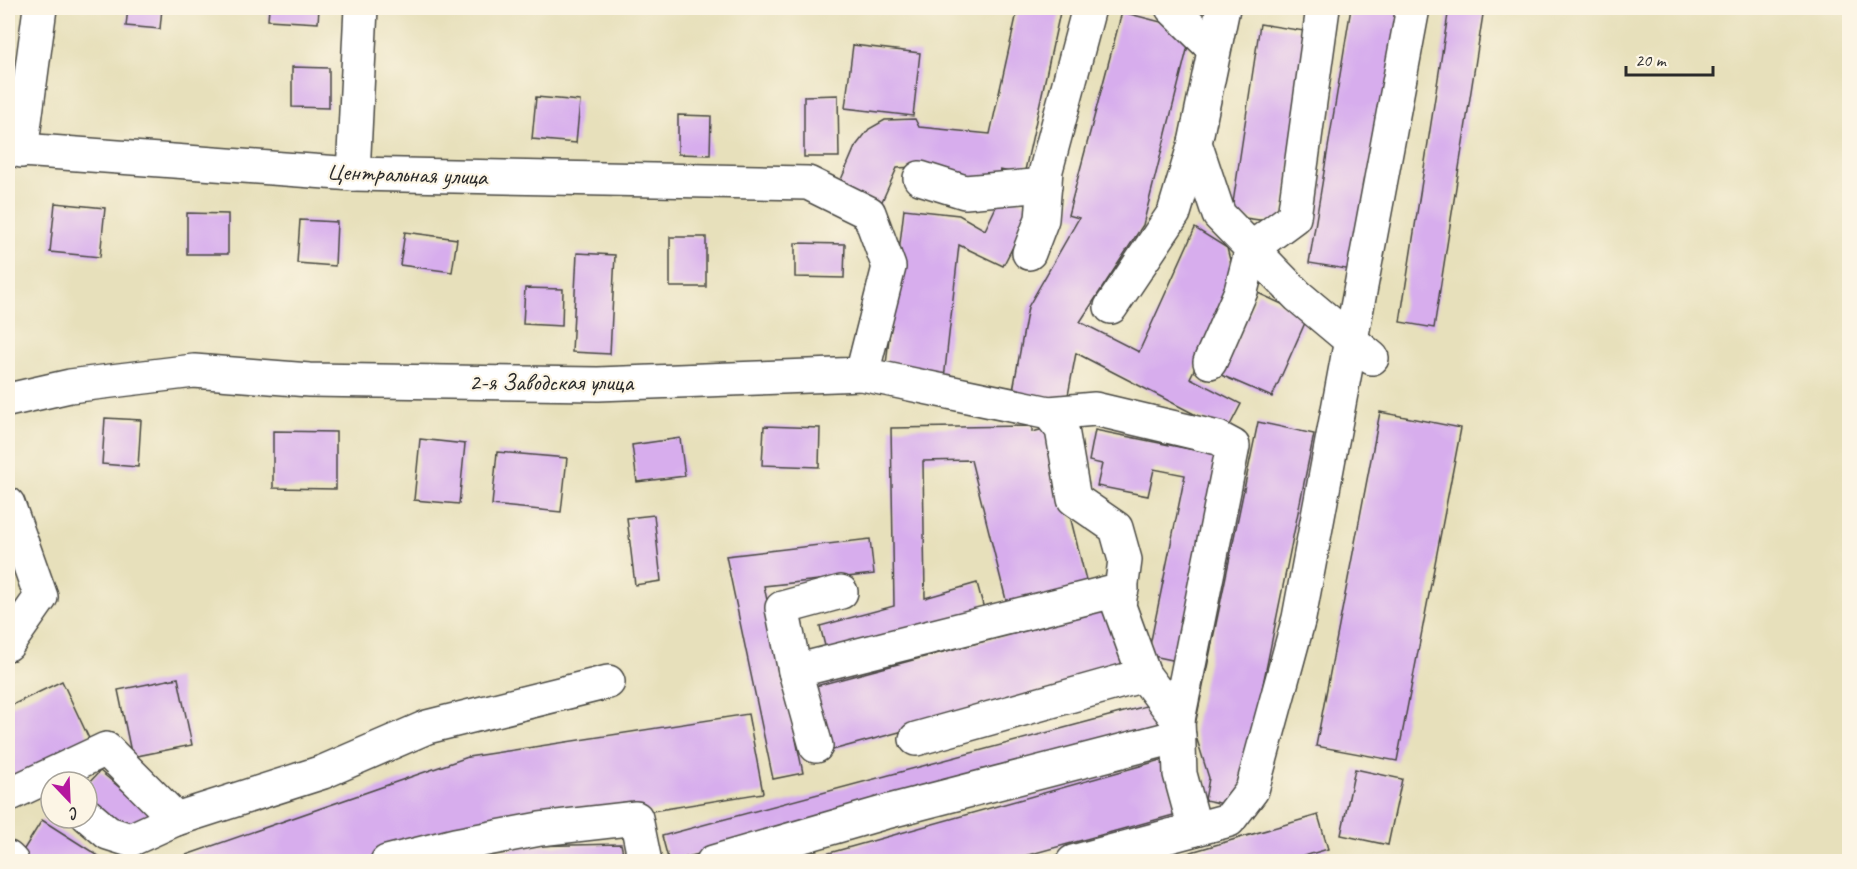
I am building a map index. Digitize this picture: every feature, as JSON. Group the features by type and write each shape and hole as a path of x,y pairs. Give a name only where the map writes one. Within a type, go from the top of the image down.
{"street":[{"path":"14,150 40,8"},
{"path":"353,174 361,8"},
{"path":"1029,253 1042,219 1046,170 1089,8"},
{"path":"1172,8 1214,49"},
{"path":"1112,307 1174,213 1195,143 1223,8"},
{"path":"1210,362 1241,291 1252,248 1294,217 1323,8"},
{"path":"1073,861 1229,820 1252,790 1299,618 1362,349 1413,8"},
{"path":"1195,143 1219,215 1298,296 1362,349"},
{"name":"Центральная улица","path":"14,150 353,174 808,183 869,213 889,267 862,374"},
{"path":"920,178 965,192 1045,185"},
{"name":"2-я Заводская улица","path":"8,400 70,386 194,370 309,380 598,384 862,374 1049,413 1095,409 1218,438 1233,446 1178,728"},
{"path":"1049,413 1062,429 1074,499 1116,528 1125,560 1119,606 1144,675 1178,728 1180,774 1195,829"},
{"path":"8,504 41,597 8,644"},
{"path":"795,671 1122,589"},
{"path":"816,746 795,671 782,608 841,592"},
{"path":"915,739 1144,675"},
{"path":"99,825 108,833 130,840 176,819 323,772 428,727 608,682"},
{"path":"713,861 1178,728"},
{"path":"67,770 106,749 176,819"},
{"path":"8,795 39,784"},
{"path":"387,861 540,828 636,818 645,861"},
{"path":"8,858 12,861"}],"building":[{"path":"128,8 162,8 160,29 126,26"},
{"path":"269,8 319,8 318,23 268,20"},
{"path":"1018,8 1061,8 1024,175 1000,170 998,182 914,167 897,168 879,208 837,189 855,147 869,129 885,120 915,119 919,127 990,134"},
{"path":"1351,8 1401,8 1358,271 1309,263"},
{"path":"1449,8 1484,8 1434,328 1400,322"},
{"path":"1122,12 1192,30 1143,225 1080,322 1139,352 1195,228 1227,248 1236,284 1190,378 1241,404 1227,431 1076,353 1066,406 1012,396 1028,307 1079,218 1068,215"},
{"path":"1260,24 1311,32 1281,223 1231,216"},
{"path":"853,45 920,53 913,116 845,108"},
{"path":"292,67 329,68 329,108 292,107"},
{"path":"838,95 839,157 804,157 804,96"},
{"path":"536,97 580,101 576,143 532,139"},
{"path":"678,115 711,116 710,155 678,154"},
{"path":"1003,192 1033,208 1003,266 959,245 944,379 885,373 904,209 959,215 985,230"},
{"path":"55,203 105,208 100,257 50,252"},
{"path":"187,213 228,214 228,254 187,254"},
{"path":"300,220 337,222 335,266 297,263"},
{"path":"405,232 457,239 452,272 400,265"},
{"path":"670,237 706,237 706,287 670,287"},
{"path":"795,243 845,244 844,278 795,277"},
{"path":"577,253 615,255 610,354 572,352"},
{"path":"525,288 563,289 562,326 523,324"},
{"path":"1258,293 1308,316 1272,397 1221,375"},
{"path":"1380,412 1461,428 1397,761 1316,746"},
{"path":"105,418 141,420 138,467 102,464"},
{"path":"1258,422 1314,434 1238,807 1205,800 1209,778 1194,730"},
{"path":"764,426 820,428 819,467 762,465"},
{"path":"1032,426 1032,432 1048,428 1089,592 1009,612 971,460 923,461 925,598 977,583 987,620 829,662 820,626 894,606 891,428"},
{"path":"1095,430 1224,456 1182,662 1148,655 1185,475 1154,469 1148,496 1097,486 1102,464 1089,461"},
{"path":"273,431 336,432 336,489 273,488"},
{"path":"680,438 685,476 637,482 632,445"},
{"path":"420,439 465,444 459,504 414,500"},
{"path":"497,452 567,458 561,512 492,505"},
{"path":"654,515 661,581 635,585 627,518"},
{"path":"870,539 874,574 764,586 803,773 773,779 726,556"},
{"path":"1109,608 1126,671 825,752 808,688"},
{"path":"178,678 192,745 132,757 118,690"},
{"path":"62,681 93,747 45,770 39,770 39,773 8,788 8,707"},
{"path":"1161,702 1168,728 669,862 662,836"},
{"path":"748,714 763,793 616,817 503,828 355,862 166,862 468,757"},
{"path":"1165,759 1177,814 1003,862 797,862"},
{"path":"1355,769 1402,779 1388,845 1341,835"},
{"path":"99,772 152,815 133,838 99,808"},
{"path":"1318,815 1328,849 1284,862 1157,862"},
{"path":"39,825 39,830 58,830 108,862 16,862"},
{"path":"621,844 625,862 467,861 522,846"}]}
